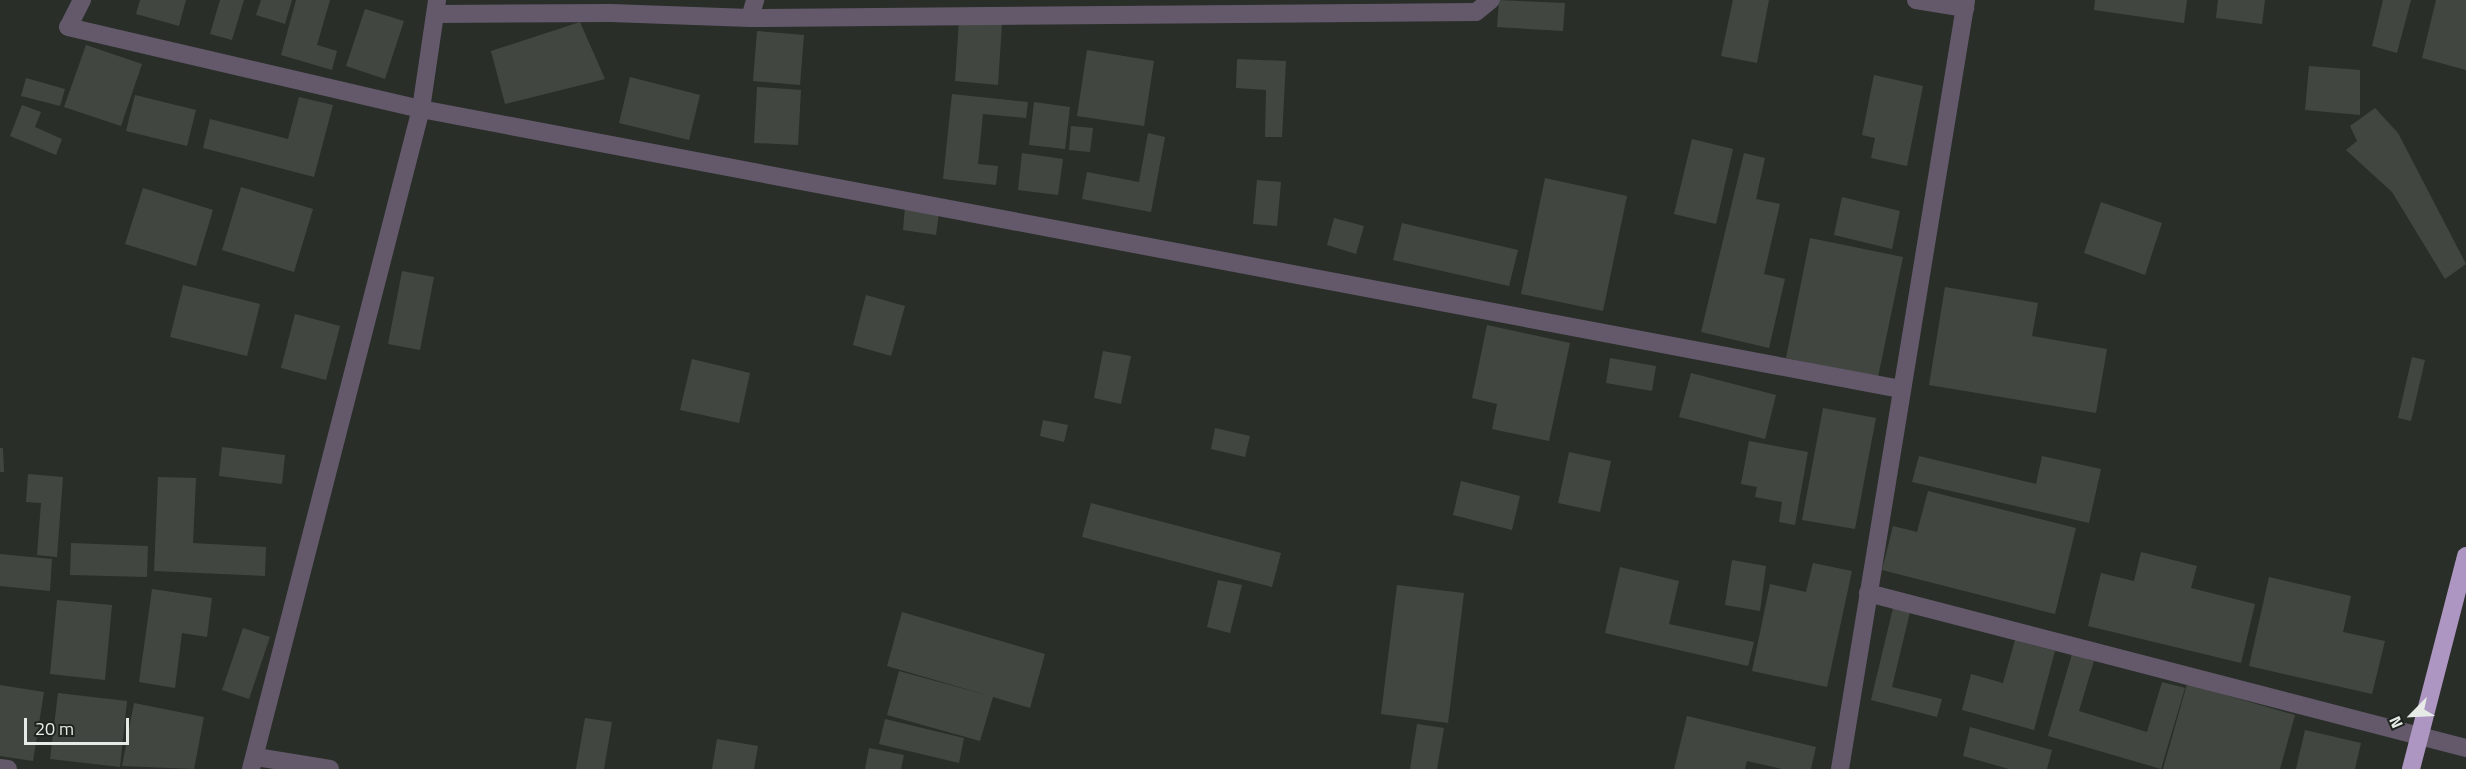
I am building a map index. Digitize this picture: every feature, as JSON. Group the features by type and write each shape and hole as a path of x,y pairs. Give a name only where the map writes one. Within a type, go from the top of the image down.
{"highway":[{"path":"2412,769 2466,556"}],"street":[{"path":"82,0 68,27 421,109 1900,389"},
{"path":"750,18 755,0"},
{"path":"330,769 254,763 421,109 437,7 611,6 750,18 1476,12 1491,0"},
{"path":"1840,769 1900,389 1966,4 1916,0"},
{"path":"1868,593 2419,738 2466,748"},
{"path":"0,768 8,769"}],"building":[{"path":"140,0 186,0 179,26 136,14"},
{"path":"220,0 244,0 232,40 210,34"},
{"path":"261,0 292,0 285,24 256,15"},
{"path":"296,0 330,0 317,45 337,51 332,70 281,55"},
{"path":"1499,0 1565,3 1563,31 1497,27"},
{"path":"1733,0 1769,0 1757,63 1721,56"},
{"path":"2095,0 2187,0 2184,23 2094,10"},
{"path":"2218,0 2265,0 2262,24 2216,18"},
{"path":"2383,0 2411,0 2397,53 2372,46"},
{"path":"2436,0 2466,0 2466,70 2422,58"},
{"path":"365,9 404,21 385,79 346,66"},
{"path":"959,21 1002,24 998,85 955,81"},
{"path":"580,22 605,79 505,104 491,51"},
{"path":"757,31 804,35 800,85 753,81"},
{"path":"86,45 142,64 121,126 64,107"},
{"path":"1087,50 1154,61 1144,126 1077,116"},
{"path":"1237,59 1286,61 1282,137 1265,137 1266,90 1236,88"},
{"path":"2309,66 2360,70 2360,115 2305,110"},
{"path":"1874,75 1923,86 1907,166 1871,158 1875,138 1862,135"},
{"path":"630,77 700,95 689,140 619,123"},
{"path":"26,78 65,89 60,106 21,96"},
{"path":"757,87 801,90 798,145 754,143"},
{"path":"952,94 1028,102 1026,118 983,114 978,164 998,166 996,185 943,179"},
{"path":"135,95 196,110 187,146 126,131"},
{"path":"299,97 333,105 314,177 203,148 210,119 288,139"},
{"path":"1034,102 1070,107 1065,149 1029,145"},
{"path":"22,105 41,112 35,127 62,139 56,155 10,136"},
{"path":"2375,108 2398,133 2466,264 2445,279 2392,192 2346,150 2357,141 2350,126"},
{"path":"1071,126 1093,128 1090,152 1069,150"},
{"path":"1148,133 1165,137 1151,212 1082,199 1087,172 1139,182"},
{"path":"1692,139 1733,149 1716,224 1674,214"},
{"path":"1022,153 1063,159 1058,195 1018,190"},
{"path":"1744,153 1765,158 1756,199 1780,204 1764,274 1785,279 1769,348 1701,332"},
{"path":"1545,178 1627,196 1603,311 1521,294"},
{"path":"1257,180 1281,182 1277,226 1253,224"},
{"path":"241,187 313,209 294,272 222,250"},
{"path":"143,188 213,210 196,266 125,244"},
{"path":"1842,197 1900,211 1892,249 1834,235"},
{"path":"2101,202 2162,223 2145,275 2084,253"},
{"path":"905,207 939,212 936,235 903,230"},
{"path":"1334,218 1364,226 1356,254 1327,245"},
{"path":"1402,223 1518,250 1509,286 1393,260"},
{"path":"1810,238 1903,257 1878,377 1786,358"},
{"path":"402,271 434,277 420,350 388,344"},
{"path":"183,285 260,304 247,356 170,337"},
{"path":"1945,287 2038,303 2032,336 2107,349 2096,413 1929,385"},
{"path":"866,295 905,306 891,356 853,345"},
{"path":"295,314 340,326 326,380 281,368"},
{"path":"1487,325 1570,343 1549,441 1492,429 1497,404 1472,398"},
{"path":"1103,351 1131,356 1121,404 1094,398"},
{"path":"2412,357 2425,360 2411,421 2398,418"},
{"path":"1610,358 1656,366 1652,391 1606,383"},
{"path":"692,359 750,373 739,423 680,410"},
{"path":"1691,373 1776,395 1765,439 1679,417"},
{"path":"1823,408 1876,418 1855,529 1802,520"},
{"path":"1043,420 1068,425 1064,442 1040,436"},
{"path":"1215,428 1250,436 1245,457 1211,449"},
{"path":"1749,441 1808,452 1795,525 1779,522 1782,502 1755,497 1757,487 1741,484"},
{"path":"222,447 285,455 282,484 219,476"},
{"path":"0,448 3,448 4,472 0,472"},
{"path":"1569,452 1611,461 1600,512 1558,503"},
{"path":"1919,456 2036,484 2042,456 2101,469 2089,523 1912,482"},
{"path":"28,474 63,477 57,557 37,555 41,503 26,502"},
{"path":"158,477 196,478 193,543 266,547 265,576 154,571"},
{"path":"1461,481 1520,496 1512,530 1453,515"},
{"path":"1928,491 2076,528 2055,614 1882,570 1893,526 1917,532"},
{"path":"1091,503 1281,553 1272,587 1082,537"},
{"path":"71,543 148,546 147,577 70,575"},
{"path":"2141,552 2197,566 2191,588 2255,604 2241,663 2088,626 2101,573 2134,581"},
{"path":"0,554 52,559 50,591 0,586"},
{"path":"1732,560 1766,566 1760,611 1725,605"},
{"path":"1813,563 1852,571 1827,687 1752,671 1770,584 1806,592"},
{"path":"1620,567 1679,581 1669,624 1754,642 1748,666 1605,633"},
{"path":"2269,577 2351,596 2343,632 2385,641 2372,694 2249,666"},
{"path":"1218,580 1242,585 1230,633 1207,627"},
{"path":"1397,585 1464,593 1448,723 1381,714"},
{"path":"152,589 212,598 207,637 182,633 175,688 139,682"},
{"path":"57,600 112,605 105,680 50,674"},
{"path":"1893,608 1910,612 1892,687 1942,699 1937,717 1871,700"},
{"path":"902,612 1045,654 1030,708 993,697 980,741 887,715 899,671 990,696 887,666"},
{"path":"243,628 270,637 249,699 222,690"},
{"path":"2015,640 2055,651 2034,730 1962,710 1971,674 2003,683"},
{"path":"2072,654 2094,661 2079,711 2147,732 2162,682 2185,688 2161,769 2048,736"},
{"path":"2187,684 2295,715 2280,769 2163,769"},
{"path":"0,685 44,692 33,761 0,756"},
{"path":"58,693 127,701 120,767 50,759"},
{"path":"134,703 204,717 194,769 122,766"},
{"path":"1687,716 1816,747 1811,769 1782,769 1747,761 1745,769 1674,769"},
{"path":"585,718 612,722 604,769 576,769"},
{"path":"885,719 964,738 959,763 879,744"},
{"path":"1417,724 1444,728 1437,769 1410,769"},
{"path":"1970,727 2052,750 2047,769 2009,769 1963,756"},
{"path":"2305,730 2361,743 2355,769 2296,769"},
{"path":"717,739 758,746 754,769 712,769"},
{"path":"869,748 904,755 901,769 865,769"}]}
